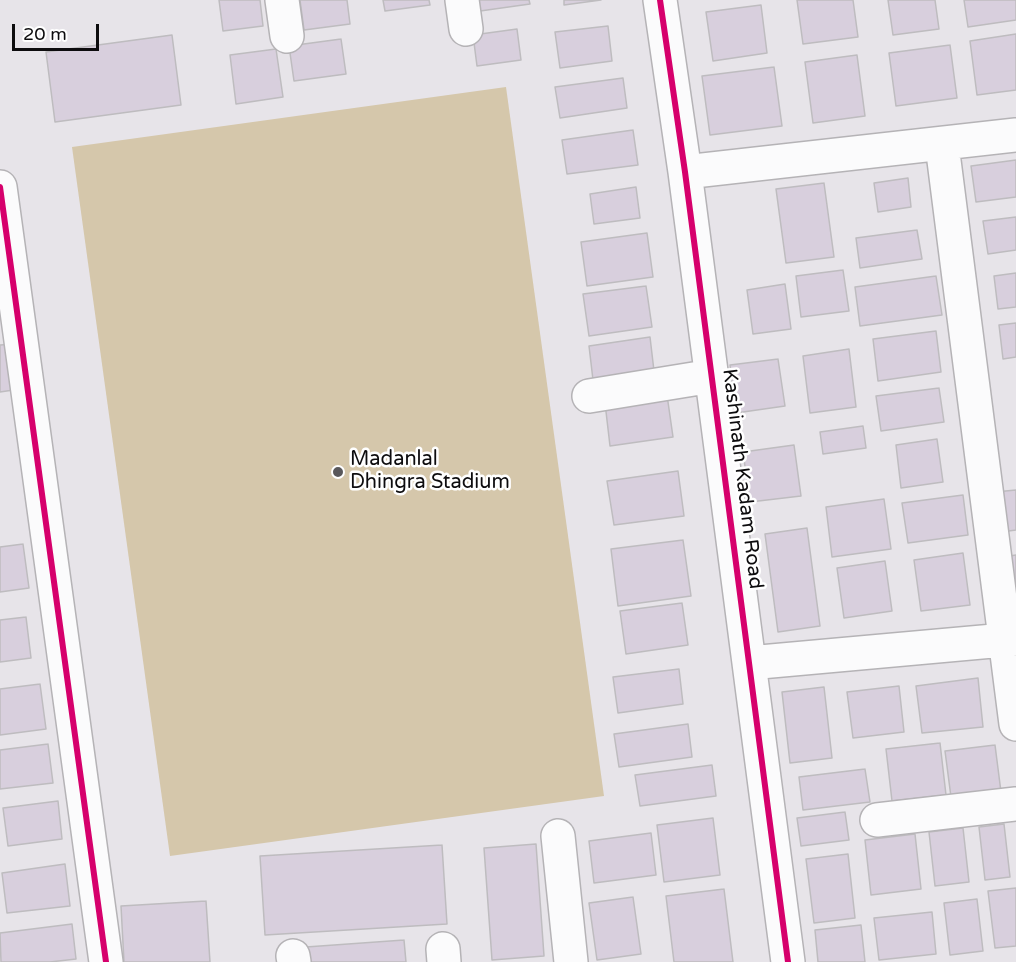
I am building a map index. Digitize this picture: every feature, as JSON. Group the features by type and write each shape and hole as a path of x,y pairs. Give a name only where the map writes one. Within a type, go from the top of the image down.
{"street":[{"path":"282,0 287,36"},
{"name":"Kashinath Kadam Road","path":"660,0 685,172 788,962"},
{"path":"685,172 1016,135"},
{"path":"942,145 1010,640 1016,724"},
{"path":"0,187 106,962"},
{"path":"589,396 712,376"},
{"path":"749,663 1010,640"},
{"path":"877,820 1016,804"},
{"path":"558,836 571,962"}],"shaded area":[{"name":"Madanlal Dhingra Stadium","path":"506,87 604,796 170,856 72,147"}],"building":[{"path":"219,0 260,0 263,26 223,31"},
{"path":"300,0 347,0 350,24 304,30"},
{"path":"383,0 429,0 430,5 385,11"},
{"path":"471,0 529,0 530,4 473,12"},
{"path":"564,0 601,0 564,5"},
{"path":"797,0 853,0 858,37 803,44"},
{"path":"888,0 935,0 939,29 893,35"},
{"path":"964,0 1016,0 1016,20 968,27"},
{"path":"761,5 767,53 713,61 706,12"},
{"path":"608,26 612,61 560,68 555,32"},
{"path":"517,29 521,60 477,66 473,35"},
{"path":"1016,34 1016,90 977,95 970,41"},
{"path":"172,35 181,105 55,122 46,52"},
{"path":"341,39 346,74 294,81 289,46"},
{"path":"950,45 957,98 896,106 889,53"},
{"path":"276,49 283,97 236,104 230,55"},
{"path":"857,55 865,116 813,123 805,62"},
{"path":"774,67 782,126 710,135 702,76"},
{"path":"623,78 627,108 560,118 555,87"},
{"path":"633,130 638,165 567,174 562,140"},
{"path":"1016,160 1016,197 976,202 971,166"},
{"path":"908,178 911,207 878,212 874,183"},
{"path":"824,183 834,257 786,263 776,189"},
{"path":"636,187 640,218 594,224 590,194"},
{"path":"1016,217 1016,250 988,254 983,221"},
{"path":"917,230 922,259 860,268 856,238"},
{"path":"647,233 653,277 587,286 581,242"},
{"path":"843,270 849,311 801,317 796,276"},
{"path":"1016,273 1016,307 998,309 994,276"},
{"path":"936,276 942,315 860,326 855,287"},
{"path":"785,284 791,329 753,334 747,290"},
{"path":"646,286 652,327 589,336 583,294"},
{"path":"1016,323 1016,357 1003,359 999,325"},
{"path":"936,331 941,372 878,381 873,339"},
{"path":"650,337 654,371 593,380 589,346"},
{"path":"14,344 20,389 0,392 0,345"},
{"path":"849,349 856,407 810,413 803,356"},
{"path":"778,359 785,406 736,413 730,365"},
{"path":"939,388 944,422 881,431 876,396"},
{"path":"667,395 673,437 610,446 605,403"},
{"path":"863,426 866,448 823,454 820,432"},
{"path":"937,439 943,482 901,488 896,445"},
{"path":"794,445 801,496 750,502 743,452"},
{"path":"678,471 684,516 614,525 607,481"},
{"path":"1016,490 1016,530 1001,532 995,492"},
{"path":"963,495 968,535 908,543 902,503"},
{"path":"884,499 891,549 832,557 826,507"},
{"path":"807,528 820,626 778,632 765,534"},
{"path":"683,540 691,596 618,606 611,549"},
{"path":"23,544 29,588 0,592 0,547"},
{"path":"963,553 970,605 921,611 914,560"},
{"path":"1016,555 1016,591 1008,592 1003,557"},
{"path":"885,561 892,611 844,618 837,568"},
{"path":"682,603 688,645 626,654 620,611"},
{"path":"26,617 31,658 0,662 0,620"},
{"path":"679,669 683,704 618,713 613,677"},
{"path":"978,678 983,727 922,733 916,686"},
{"path":"40,684 46,729 0,735 0,689"},
{"path":"899,686 904,732 853,738 847,692"},
{"path":"824,687 832,758 790,763 782,692"},
{"path":"688,724 692,757 619,767 614,734"},
{"path":"940,743 946,795 892,801 886,749"},
{"path":"48,744 53,783 0,789 0,750"},
{"path":"995,745 1001,792 951,797 945,751"},
{"path":"712,765 716,796 640,806 635,775"},
{"path":"865,769 870,802 803,810 799,777"},
{"path":"58,801 62,839 8,846 3,808"},
{"path":"845,812 849,840 801,846 797,818"},
{"path":"713,818 720,875 664,882 657,825"},
{"path":"1004,824 1010,877 985,880 979,827"},
{"path":"963,828 969,882 935,886 929,832"},
{"path":"651,833 656,875 594,883 589,841"},
{"path":"915,834 921,889 871,895 865,840"},
{"path":"536,844 544,956 492,960 484,848"},
{"path":"442,845 447,924 265,935 260,856"},
{"path":"848,854 855,918 814,923 806,859"},
{"path":"65,864 70,906 7,913 2,873"},
{"path":"1016,888 1016,946 995,948 988,891"},
{"path":"724,889 733,962 674,962 666,896"},
{"path":"633,897 641,954 597,960 589,903"},
{"path":"977,899 983,951 950,955 944,903"},
{"path":"206,901 210,962 124,962 121,906"},
{"path":"932,912 936,954 879,960 874,918"},
{"path":"72,924 76,959 50,962 1,962 0,933"},
{"path":"861,925 865,962 818,962 815,930"},
{"path":"404,940 406,962 307,962 306,947"}],"cycle path":[{"path":"660,0 685,172 788,962"},
{"path":"0,187 106,962"}],"place":[{"name":"Madanlal Dhingra Stadium","path":"338,472"}]}
